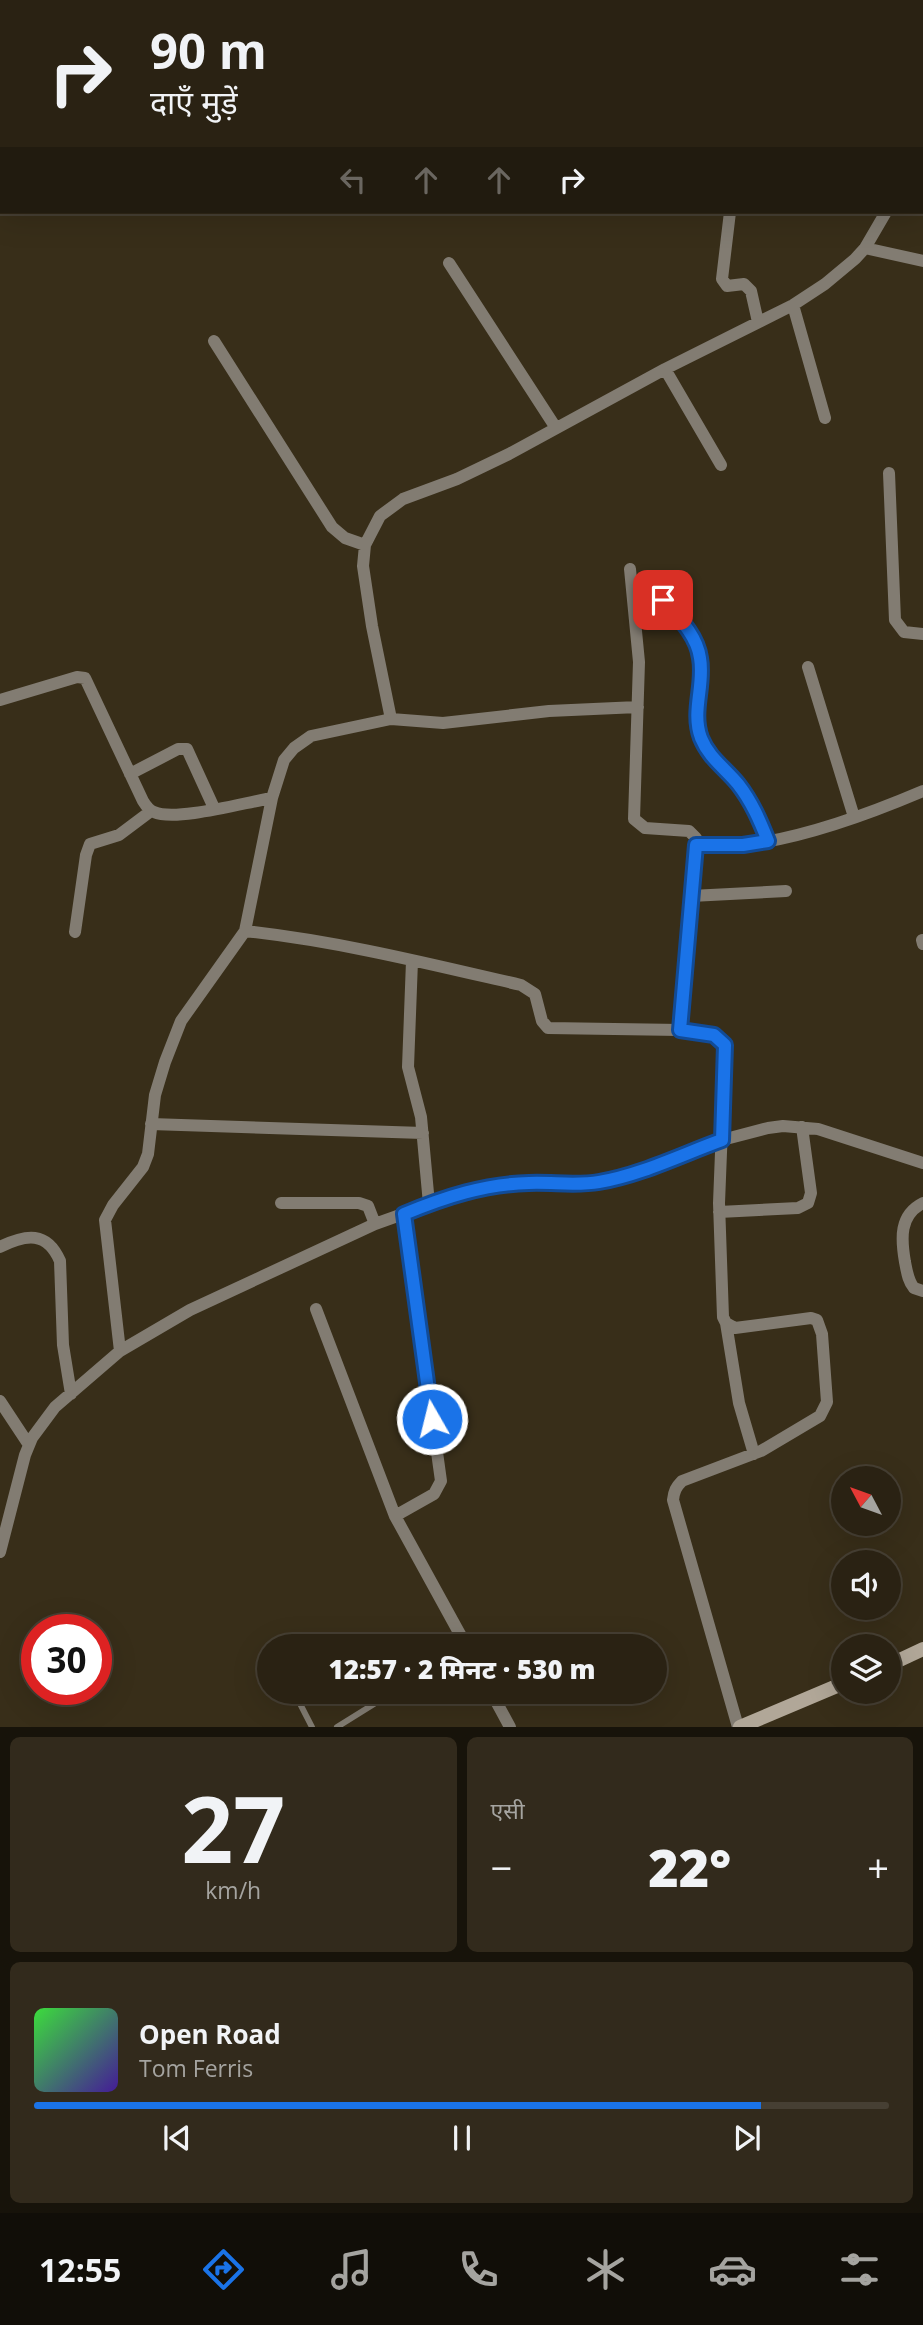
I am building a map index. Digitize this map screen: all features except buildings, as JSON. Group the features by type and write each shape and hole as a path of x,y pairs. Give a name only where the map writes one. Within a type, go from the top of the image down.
{"main road":[{"path":"901,1659 923,1649"},
{"path":"739,1727 831,1689"}],"street":[{"path":"730,214 722,279 727,286 744,284 750,288 758,322"},
{"path":"391,719 363,566 365,545 380,516 403,499 457,479 793,305 839,274 865,248 885,214"},
{"path":"865,248 923,261"},
{"path":"449,263 556,428"},
{"path":"793,305 825,418"},
{"path":"214,341 332,527 345,538 365,545"},
{"path":"665,369 721,466"},
{"path":"889,473 895,620 904,632 923,634"},
{"path":"630,569 638,639 634,819 645,828 689,831 696,838 680,1030"},
{"path":"663,600 687,628 700,657 701,673 696,710 700,737 708,752 736,781 754,807 768,841"},
{"path":"808,667 855,817"},
{"path":"0,700 77,677 86,678 142,801 152,811 163,815 180,815 272,798"},
{"path":"120,1351 105,1220 113,1205 143,1167 148,1154 162,1071 181,1021 245,931 272,798 284,760 304,740 325,732 391,719 443,723 549,711 638,708"},
{"path":"130,774 178,749 187,749 214,808"},
{"path":"696,845 743,845 768,841 855,817 923,791"},
{"path":"75,932 90,844 119,835 152,811"},
{"path":"691,897 786,891"},
{"path":"245,931 291,936 529,989 538,998 542,1021 548,1028 680,1030 714,1035 725,1045 719,1212 722,1310 739,1403 754,1454"},
{"path":"412,961 408,1067 423,1133 429,1204"},
{"path":"151,1124 423,1133"},
{"path":"719,1212 798,1208 808,1203 811,1193 802,1127"},
{"path":"0,1552 5,1512 29,1445 55,1407 120,1351 202,1304 375,1224 459,1194 506,1184 584,1184 618,1178 722,1140 768,1128 802,1127 835,1134 923,1163"},
{"path":"281,1203 359,1203 368,1206 375,1224"},
{"path":"923,1203 914,1209 905,1222 901,1241 909,1279 914,1288 923,1291"},
{"path":"395,1516 434,1494 441,1481 404,1214"},
{"path":"0,1247 23,1238 39,1238 50,1243 56,1251 60,1261 63,1345 71,1394"},
{"path":"316,1309 395,1516 460,1634"},
{"path":"726,1323 740,1328 803,1317 811,1318 820,1324 827,1402 825,1409 813,1422 754,1454 682,1481 676,1487 673,1500 739,1727"},
{"path":"0,1401 29,1445"},
{"path":"498,1704 510,1727"}],"lane":[{"path":"300,1704 312,1727"},
{"path":"337,1727 374,1704"}],"route":[{"path":"432,1419 404,1214 459,1194 506,1184 584,1184 618,1178 722,1140 725,1045 714,1035 680,1030 696,845 743,845 768,841 754,807 736,781 708,752 700,737 696,710 701,673 700,657 687,628 663,600"}]}
